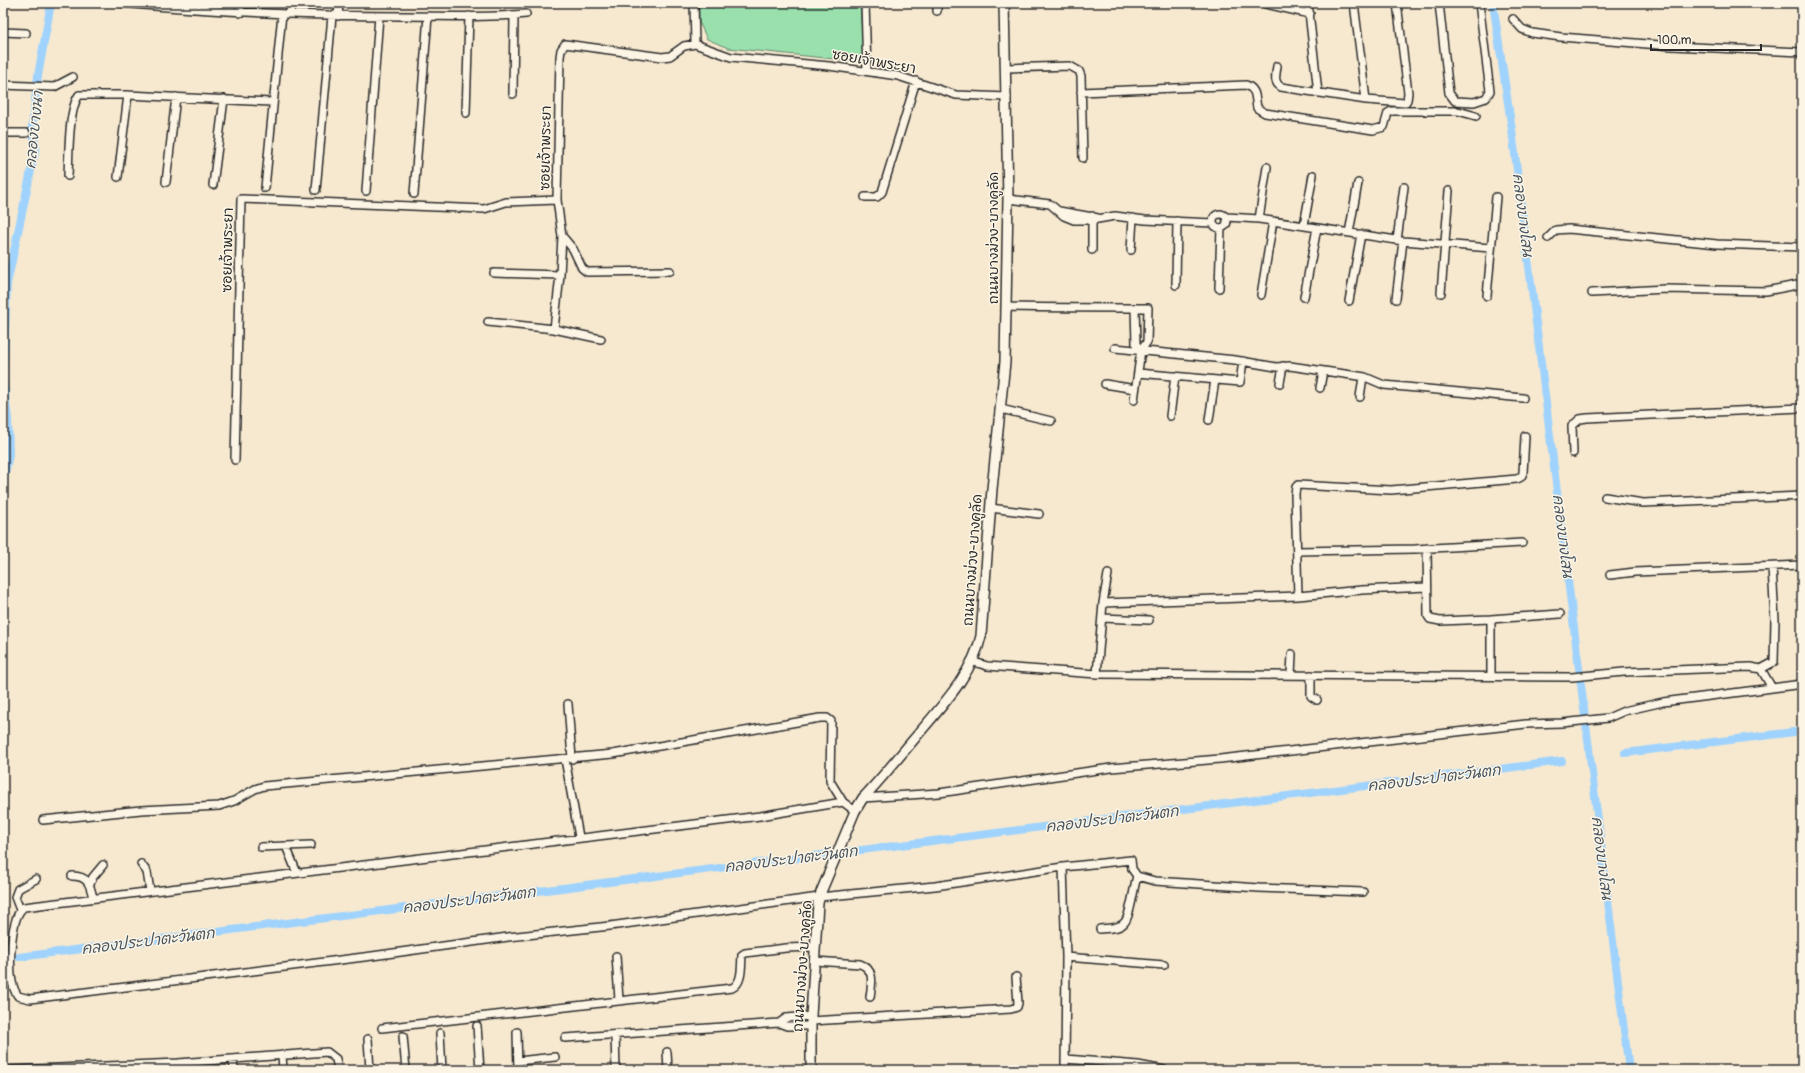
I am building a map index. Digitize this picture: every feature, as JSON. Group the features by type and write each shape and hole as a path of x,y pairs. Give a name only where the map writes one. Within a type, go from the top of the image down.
{"street":[{"path":"121,3 192,6 240,13 335,16 514,16 526,14"},
{"path":"240,13 241,3"},
{"path":"290,14 291,3"},
{"path":"316,190 335,16 339,3"},
{"path":"694,3 694,44"},
{"path":"865,3 867,71"},
{"path":"937,3 937,11"},
{"name":"ถนนบางม่วง-บางคูลัด","path":"811,1070 811,1021 815,947 820,895 850,820 863,798 951,694 979,646 981,636 990,508 1006,362 1008,199 1006,97 1007,68 1004,3"},
{"path":"1308,3 1318,93"},
{"path":"1354,3 1366,100"},
{"path":"1277,66 1275,80 1278,86 1401,104 1407,100 1397,3"},
{"path":"1439,3 1449,93 1451,98 1455,101 1474,102 1486,98 1490,91 1479,3"},
{"path":"1266,4 1310,14"},
{"path":"265,188 272,102 282,14"},
{"path":"366,191 379,16"},
{"path":"414,194 428,16"},
{"path":"466,113 470,16"},
{"path":"513,94 514,16"},
{"path":"1513,19 1522,29 1532,34 1679,46 1802,52"},
{"path":"3,32 26,33"},
{"name":"ซอยเจ้าพระยา","path":"235,460 241,200 484,208 506,202 557,200 560,57 563,47 569,44 662,57 670,56 684,46 694,44 731,57 867,71 916,81 956,95 1006,97"},
{"path":"1007,68 1070,66 1079,71 1082,92 1083,158"},
{"path":"3,85 54,87 73,77"},
{"path":"865,197 877,197 882,192 916,81"},
{"path":"1082,92 1246,86 1253,89 1257,108 1265,113 1373,130 1384,128 1388,114 1392,111 1458,111 1476,116"},
{"path":"68,176 70,133 77,98 83,94 272,102"},
{"path":"118,177 128,95"},
{"path":"166,182 176,97"},
{"path":"213,185 224,99"},
{"path":"3,133 26,133"},
{"path":"1259,219 1267,167"},
{"path":"1304,225 1312,175"},
{"path":"1349,232 1358,182"},
{"path":"1396,299 1404,187"},
{"path":"1442,293 1449,191"},
{"path":"1487,296 1496,196"},
{"path":"1008,199 1050,204 1064,216 1074,220 1115,216 1213,223 1216,227 1221,228 1227,225 1227,217"},
{"path":"554,329 560,275 562,236 557,200"},
{"path":"1213,223 1214,218 1218,214 1223,214 1227,217 1259,219 1400,240 1491,248"},
{"path":"1092,250 1094,218"},
{"path":"1131,250 1133,218"},
{"path":"1176,285 1177,221"},
{"path":"1261,295 1273,221"},
{"path":"1219,288 1221,228"},
{"path":"1304,297 1316,228"},
{"path":"1548,238 1556,230 1569,230 1717,244 1802,247"},
{"path":"1349,301 1361,234"},
{"path":"562,236 573,249 582,268 587,272 670,272"},
{"path":"494,273 560,275"},
{"path":"1592,293 1665,289 1766,290 1802,284"},
{"path":"1006,307 1148,308 1147,342 1141,350 1134,400"},
{"path":"1135,308 1136,344 1141,350"},
{"path":"488,322 554,329 601,339"},
{"path":"1115,348 1323,371 1363,377 1384,386 1523,398"},
{"path":"1138,373 1240,382 1242,361"},
{"path":"1280,383 1283,366"},
{"path":"1320,388 1323,371"},
{"path":"1170,416 1175,376"},
{"path":"1360,397 1363,377"},
{"path":"1209,420 1215,380"},
{"path":"1105,384 1136,390"},
{"path":"1573,453 1572,426 1580,419 1802,408"},
{"path":"1001,409 1051,420"},
{"path":"1298,596 1294,494 1298,485 1391,490 1517,479 1521,477 1523,473 1525,436"},
{"path":"1605,497 1643,503 1802,496"},
{"path":"990,508 1039,514"},
{"path":"1296,551 1522,544"},
{"path":"1427,548 1428,616 1430,619 1440,621 1560,614"},
{"path":"1610,575 1635,572 1802,565"},
{"path":"1761,670 1774,662 1775,620 1772,566"},
{"path":"1097,674 1103,603 1108,574"},
{"path":"1103,603 1298,596 1362,590 1427,587"},
{"path":"1102,618 1149,620"},
{"path":"1491,619 1491,676"},
{"path":"1291,675 1292,654"},
{"path":"971,661 987,666 1097,674 1572,677 1728,667 1750,667 1761,670 1772,688"},
{"path":"1312,675 1311,696 1317,700"},
{"path":"863,798 939,793 1111,768 1220,759 1526,724 1572,722 1608,718 1624,711 1663,702 1802,684"},
{"path":"568,704 569,759 579,837"},
{"path":"43,820 141,810 219,806 234,801 255,789 264,786 613,754 811,718 827,718 831,721 830,781 843,802 855,811"},
{"path":"20,910 29,906 579,837 760,816 843,802"},
{"path":"261,847 311,845"},
{"path":"286,846 297,873"},
{"path":"36,880 18,889 16,897 20,910 14,925 11,975 12,984 18,996 30,999 372,956 508,937 610,926 820,895 935,886 1063,867 1131,860 1132,869 1138,876 1155,881 1363,892"},
{"path":"141,864 147,872 150,891"},
{"path":"90,884 93,877 103,865"},
{"path":"1063,867 1066,957 1065,1070"},
{"path":"72,876 83,877 90,884 93,898"},
{"path":"1100,929 1124,924 1128,918 1133,890 1138,876"},
{"path":"382,1028 732,988 737,985 740,978 742,957 745,953 786,948 815,947"},
{"path":"616,956 619,1000"},
{"path":"1066,957 1164,965"},
{"path":"815,961 860,964 866,966 871,973 870,997"},
{"path":"565,1038 779,1023 787,1026 811,1021 1011,1009 1017,1007 1018,1003 1016,977"},
{"path":"477,1026 480,1070"},
{"path":"440,1032 442,1070"},
{"path":"517,1032 518,1070"},
{"path":"614,1035 616,1070"},
{"path":"403,1036 406,1070"},
{"path":"368,1039 370,1070"},
{"path":"11,1070 179,1067 233,1059 326,1052 336,1059 338,1070"},
{"path":"667,1052 668,1070"},
{"path":"282,1055 283,1070"},
{"path":"518,1061 556,1057"},
{"path":"1066,1058 1138,1065 1164,1070"},
{"path":"233,1059 234,1070"}],"green space":[{"path":"699,3 860,3 864,62 728,48 707,39 699,22"}],"waterway":[{"name":"คลองบางนา","path":"3,376 7,284 36,147 32,128 38,76 51,3"},
{"name":"คลองบางโสน","path":"1493,3 1512,130 1629,1070"},
{"name":"คลองบางนา","path":"3,379 8,419 9,455 3,481"},
{"name":"คลองประปาตะวันตก","path":"1625,753 1802,731"},
{"name":"คลองประปาตะวันตก","path":"19,957 1562,761"}]}
